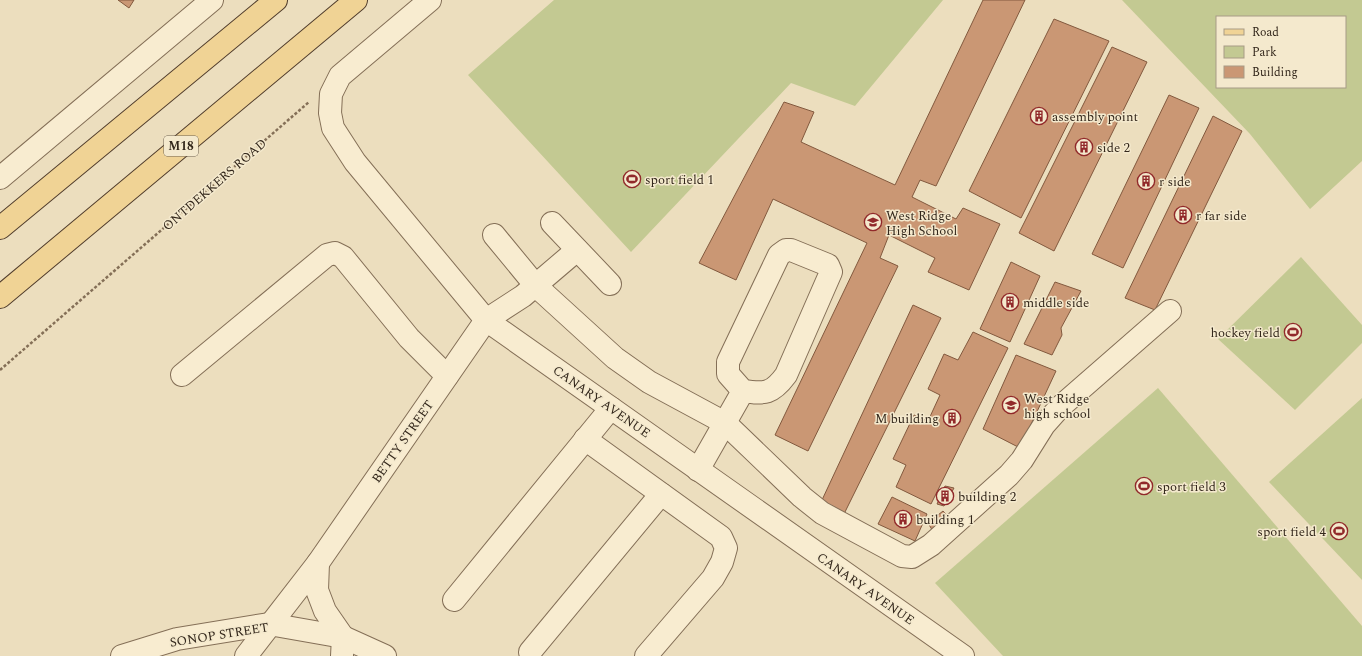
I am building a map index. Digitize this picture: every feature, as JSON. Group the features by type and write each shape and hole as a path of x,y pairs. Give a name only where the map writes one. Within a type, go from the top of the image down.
{"main road":[{"path":"0,228 276,0"},
{"name":"M18","path":"0,297 356,0"}],"street":[{"path":"0,178 212,0"},
{"name":"CANARY AVENUE","path":"430,0 340,76 331,94 330,113 337,137 355,162 486,320 963,656"},
{"path":"552,222 610,284"},
{"path":"494,235 536,286 615,358 640,376 725,423 813,507 894,553 902,556 912,557 931,545 1009,475 1022,460 1044,425 1060,407 1170,311"},
{"path":"486,320 536,286 577,250"},
{"path":"786,250 791,250 828,265 831,272 786,375 778,387 771,391 761,393 743,391 728,374 728,362 779,255 786,250"},
{"path":"182,375 326,255 335,253 343,257 409,338 447,376"},
{"name":"BETTY STREET","path":"246,656 318,562 486,320"},
{"path":"698,470 743,391"},
{"path":"454,600 611,408"},
{"path":"585,439 721,537 726,548 722,562 713,578 646,656"},
{"path":"530,652 661,494"},
{"path":"318,562 317,590 325,611 342,646"},
{"name":"SONOP STREET","path":"122,656 177,639 270,624 342,646 385,656"}],"path":[{"name":"ONTDEKKERS ROAD","path":"0,370 310,102"}],"green space":[{"name":"sport field 1","path":"554,0 943,0 855,106 791,83 631,252 468,75"},
{"path":"1122,0 1362,0 1362,161 1310,209 1250,134"},
{"name":"hockey field","path":"1301,257 1362,325 1362,343 1295,410 1218,339"},
{"name":"sport field 3","path":"1158,388 1362,626 1362,656 1003,656 935,583"},
{"name":"sport field 4","path":"1362,398 1362,580 1269,482"}],"building":[{"path":"118,0 134,0 129,8"},
{"path":"983,0 1025,0 936,186 920,180 912,197 956,219 963,208 1000,224 969,290 928,272 935,258 889,235 880,258 898,266 808,451 775,435 867,243 773,199 736,280 699,263 784,102 814,112 801,142 895,185"},
{"name":"assembly point","path":"1054,19 1109,41 1021,218 969,191"},
{"name":"side 2","path":"1112,47 1147,62 1054,251 1019,233"},
{"name":"r side","path":"1169,95 1199,108 1123,268 1092,254"},
{"name":"r far side","path":"1213,116 1242,131 1155,310 1125,298"},
{"name":"middle side","path":"1011,262 1040,276 1010,342 980,329"},
{"path":"1055,282 1081,291 1061,328 1062,335 1052,355 1024,344"},
{"path":"913,305 941,318 843,516 822,500"},
{"name":"M building","path":"973,332 1008,348 931,504 896,487 906,465 893,459 914,415 928,421 940,395 928,389 944,354 958,360"},
{"path":"1016,355 1056,371 1020,448 983,429"},
{"name":"building 2","path":"945,486 954,488 944,506 937,504"},
{"name":"building 1","path":"892,497 927,514 915,541 878,524"},
{"path":"943,511 951,519 934,533 928,523"}],"place":[{"name":"assembly point","path":"1039,116"},
{"name":"side 2","path":"1084,147"},
{"name":"sport field 1","path":"632,179"},
{"name":"r side","path":"1146,181"},
{"name":"r far side","path":"1183,215"},
{"name":"West Ridge High School","path":"873,222"},
{"name":"middle side","path":"1010,302"},
{"name":"hockey field","path":"1293,332"},
{"name":"West Ridge high school","path":"1011,405"},
{"name":"M building","path":"952,418"},
{"name":"sport field 3","path":"1144,486"},
{"name":"building 2","path":"945,496"},
{"name":"building 1","path":"903,519"},
{"name":"sport field 4","path":"1339,531"}]}
